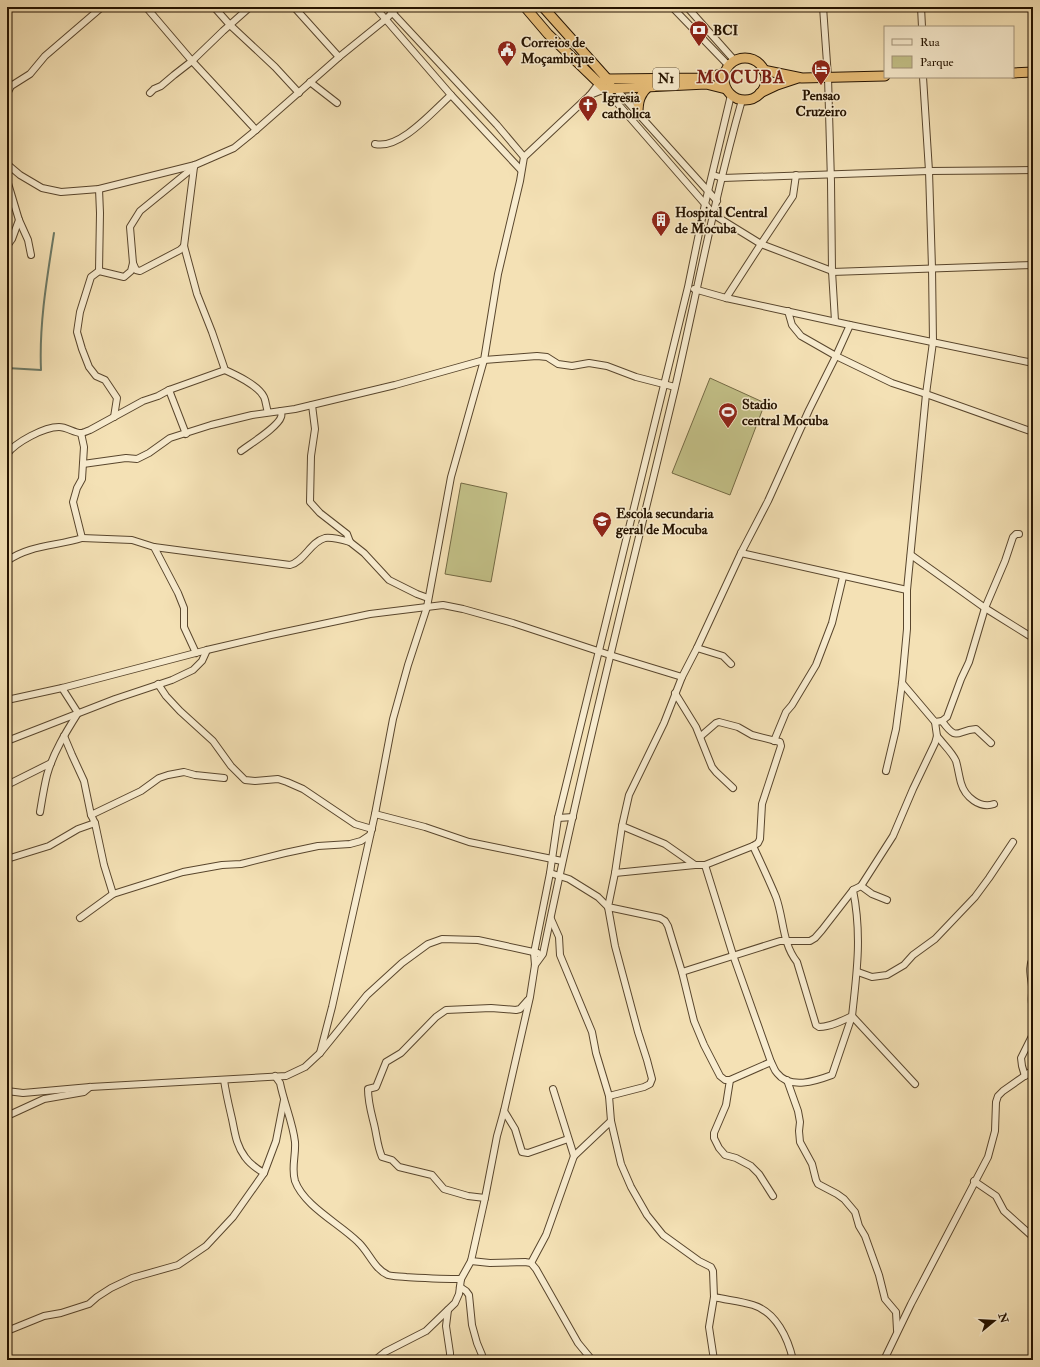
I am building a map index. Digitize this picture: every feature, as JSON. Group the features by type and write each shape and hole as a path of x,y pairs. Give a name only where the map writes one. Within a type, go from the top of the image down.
{"highway":[{"path":"525,7 548,34 604,84 615,88"},
{"path":"543,7 604,84"},
{"name":"N1","path":"604,84 705,78 730,67 743,58 758,63 763,70 802,78"},
{"path":"728,92 724,84 730,67"},
{"path":"760,93 765,82 763,70"},
{"path":"1014,73 1033,72"},
{"name":"N1","path":"615,88 706,84 728,92 736,98 742,100 752,99 760,93 777,85 802,78 884,76"},
{"path":"638,113 638,102 640,97 649,86"}],"street":[{"path":"7,94 11,86 30,74 45,56 102,7"},
{"path":"146,7 192,61 256,130"},
{"path":"214,7 230,25 275,67 298,93"},
{"path":"150,93 192,61 204,48 250,7"},
{"path":"294,7 339,57"},
{"path":"375,7 452,95 521,170"},
{"path":"387,7 524,157"},
{"path":"7,164 20,175 42,188 61,192 99,189 194,166 234,148 339,57 386,19 398,7"},
{"path":"672,7 730,67"},
{"path":"687,7 730,67"},
{"path":"823,7 828,77 832,271 835,321"},
{"path":"922,7 922,26"},
{"path":"886,771 896,729 902,683 907,629 907,590 932,342 932,268 929,171 923,78"},
{"path":"310,82 337,103"},
{"path":"320,1052 375,814 393,719 408,665 427,607 451,477 484,360 498,274 520,181 524,157 590,94 604,84 714,215 761,244 832,271 1033,265"},
{"path":"615,88 717,201"},
{"path":"375,1360 385,1352 426,1331 455,1303 459,1294 461,1279 471,1261 497,1136 530,997 536,964 534,953 550,872 558,818 688,287 705,204 713,176 728,92"},
{"path":"375,144 385,145 406,136 452,95"},
{"path":"536,964 543,954 562,861 610,655 675,387 717,201 742,100"},
{"path":"194,166 184,246 197,294 225,370"},
{"path":"184,246 180,250 140,271 136,270 133,263 130,227 140,211 194,166"},
{"path":"713,176 723,178 831,173 1033,170"},
{"path":"726,298 793,196 796,175"},
{"path":"7,180 19,220 28,240 31,255"},
{"path":"99,189 99,271"},
{"path":"7,246 12,239 19,220"},
{"path":"99,271 124,277 131,271 133,263"},
{"path":"99,271 91,277 80,312 77,332 89,367 96,376 105,380 117,398 114,417"},
{"path":"688,287 726,298 1033,363"},
{"path":"788,311 792,325 801,336 836,356 892,383 1033,432"},
{"path":"609,1096 644,1087 650,1084 652,1079 615,946 608,907 629,794 664,723 682,677 741,553 768,501 809,410 850,325"},
{"path":"83,464 126,458 137,459 149,453 170,438 227,421 268,412 312,405 395,386 484,360 537,356 547,357 558,364 572,366 589,363 607,366 636,377 675,387"},
{"path":"7,454 12,448 28,438 46,430 59,427 81,434 143,401 225,370 238,376 260,391 264,397 268,412"},
{"path":"169,390 186,434"},
{"path":"312,405 315,429 310,456 310,502 320,514 347,534 350,542"},
{"path":"241,451 263,436 280,420 282,416 281,411"},
{"path":"81,434 84,447 82,479 77,488 74,502 82,538"},
{"path":"637,496 648,498"},
{"path":"935,722 942,721 946,717 969,662 985,608 1006,560 1013,537 1016,534 1020,534"},
{"path":"7,561 28,550 71,542 82,538 132,540 154,547 290,565 294,564 303,556 317,541 326,538 350,542 364,553 389,580 416,594 428,598"},
{"path":"154,547 178,593 184,608 184,627 196,653"},
{"path":"741,553 843,577 907,590"},
{"path":"911,555 985,608 1033,638"},
{"path":"774,741 786,712 792,705 816,665 832,623 843,577"},
{"path":"7,700 62,688 207,650 370,614 443,605 513,623 682,677"},
{"path":"697,648 723,656 731,664"},
{"path":"7,741 78,713 172,680 193,670 202,661 207,650"},
{"path":"902,683 935,722 937,736 955,760 961,784 968,794 977,804 989,806 994,804"},
{"path":"158,684 166,696 180,711 213,741 231,766 245,780 256,781 278,779 287,782 303,789 355,824 371,832"},
{"path":"62,688 78,713"},
{"path":"675,693 701,736 712,767 733,788"},
{"path":"40,812 47,775 51,763 64,736 78,713"},
{"path":"942,721 950,731 955,734 976,729 991,743"},
{"path":"615,873 705,865 758,843 760,839 762,804 780,752 780,742 752,735 738,727 719,722 701,736"},
{"path":"64,736 84,780 91,815 95,823 104,865 113,894"},
{"path":"682,972 780,941 810,941 815,938 853,890 861,886 893,836 937,736"},
{"path":"7,785 51,763"},
{"path":"91,815 141,791 159,778 168,775 184,772 195,775 224,778"},
{"path":"375,814 425,827 470,842 562,861"},
{"path":"558,818 573,817"},
{"path":"7,859 49,846 78,829 95,823"},
{"path":"622,826 665,844 695,865"},
{"path":"80,918 113,894 183,872 222,865 241,864 318,846 350,844 361,841 371,832"},
{"path":"858,972 872,977 887,975 896,971 914,955 935,940 975,897 1013,842"},
{"path":"753,846 776,898 786,941 797,962 816,1025 819,1027 824,1027 843,1021 852,1016"},
{"path":"705,865 733,955 771,1062 777,1073 787,1080 800,1083 813,1082 832,1075 852,1016 858,972 859,951 856,904 853,890"},
{"path":"550,872 569,879 598,897 608,907 660,918 665,921 668,926 682,972 694,1021 704,1045 720,1076 725,1080 730,1080 771,1062"},
{"path":"861,886 872,894 887,900"},
{"path":"551,918 559,937 560,955 592,1032 596,1053 609,1096 611,1121 621,1164 631,1187 647,1216 663,1235 699,1261 711,1267 714,1276 714,1297 709,1327 714,1360"},
{"path":"7,1091 23,1093 90,1087 286,1076 305,1067 320,1052 367,995 402,963 428,944 442,938 478,940 543,954"},
{"path":"1033,958 1030,962 1032,988 1031,1001 1033,1008"},
{"path":"485,1198 468,1196 444,1189 432,1175 399,1167 392,1160 382,1157 377,1144 368,1099 368,1090 376,1087 386,1062 401,1053 436,1017 446,1010 491,1008 516,1010 520,1009 530,997"},
{"path":"852,1016 915,1084"},
{"path":"1025,1076 1021,1058 1033,1034"},
{"path":"887,1359 897,1331 974,1181 988,1157 995,1131 996,1102 998,1096 1033,1070"},
{"path":"275,1076 280,1083 295,1142 293,1172 296,1183 305,1197 357,1241 368,1252 375,1265 382,1272 390,1276 430,1279 461,1279"},
{"path":"224,1080 235,1139 244,1157 264,1173"},
{"path":"730,1080 726,1105 714,1133 714,1138 719,1148 725,1155 736,1158 751,1166 759,1174 773,1196"},
{"path":"787,1080 798,1111 800,1122 800,1142 812,1164 816,1180 818,1184 844,1199 855,1212 859,1226 866,1236 885,1299 896,1312 897,1331"},
{"path":"7,1116 44,1098 84,1092 90,1087"},
{"path":"553,1089 574,1156"},
{"path":"7,1331 44,1316 61,1313 89,1304 111,1288 132,1278 178,1265 206,1246 233,1217 264,1173 276,1141 284,1100"},
{"path":"504,1111 515,1129 522,1152 524,1153 528,1153 568,1139"},
{"path":"531,1263 546,1235 574,1156 611,1121"},
{"path":"974,1181 996,1196 1004,1211 1033,1237"},
{"path":"471,1261 490,1263 531,1263 536,1269 578,1343 592,1360"},
{"path":"460,1287 469,1295 472,1325 482,1355"},
{"path":"714,1297 755,1306 766,1311 784,1334 790,1347 793,1360"},
{"path":"448,1310 446,1326 450,1360"}],"green space":[{"path":"710,378 765,403 730,495 672,473"},
{"path":"461,483 507,493 491,582 445,574"}],"waterway":[{"path":"7,368 41,370 42,318 54,233"}],"place":[{"name":"BCI","path":"699,47"},
{"name":"Correios de Moçambique","path":"507,67"},
{"name":"Pensao Cruzeiro","path":"821,86"},
{"name":"Igresia catholica","path":"588,122"},
{"name":"Hospital Central de Mocuba","path":"661,237"},
{"name":"Stadio central Mocuba","path":"728,429"},
{"name":"Escola secundaria geral de Mocuba","path":"602,538"}],"district":[{"name":"MOCUBA","path":"741,77"}]}
